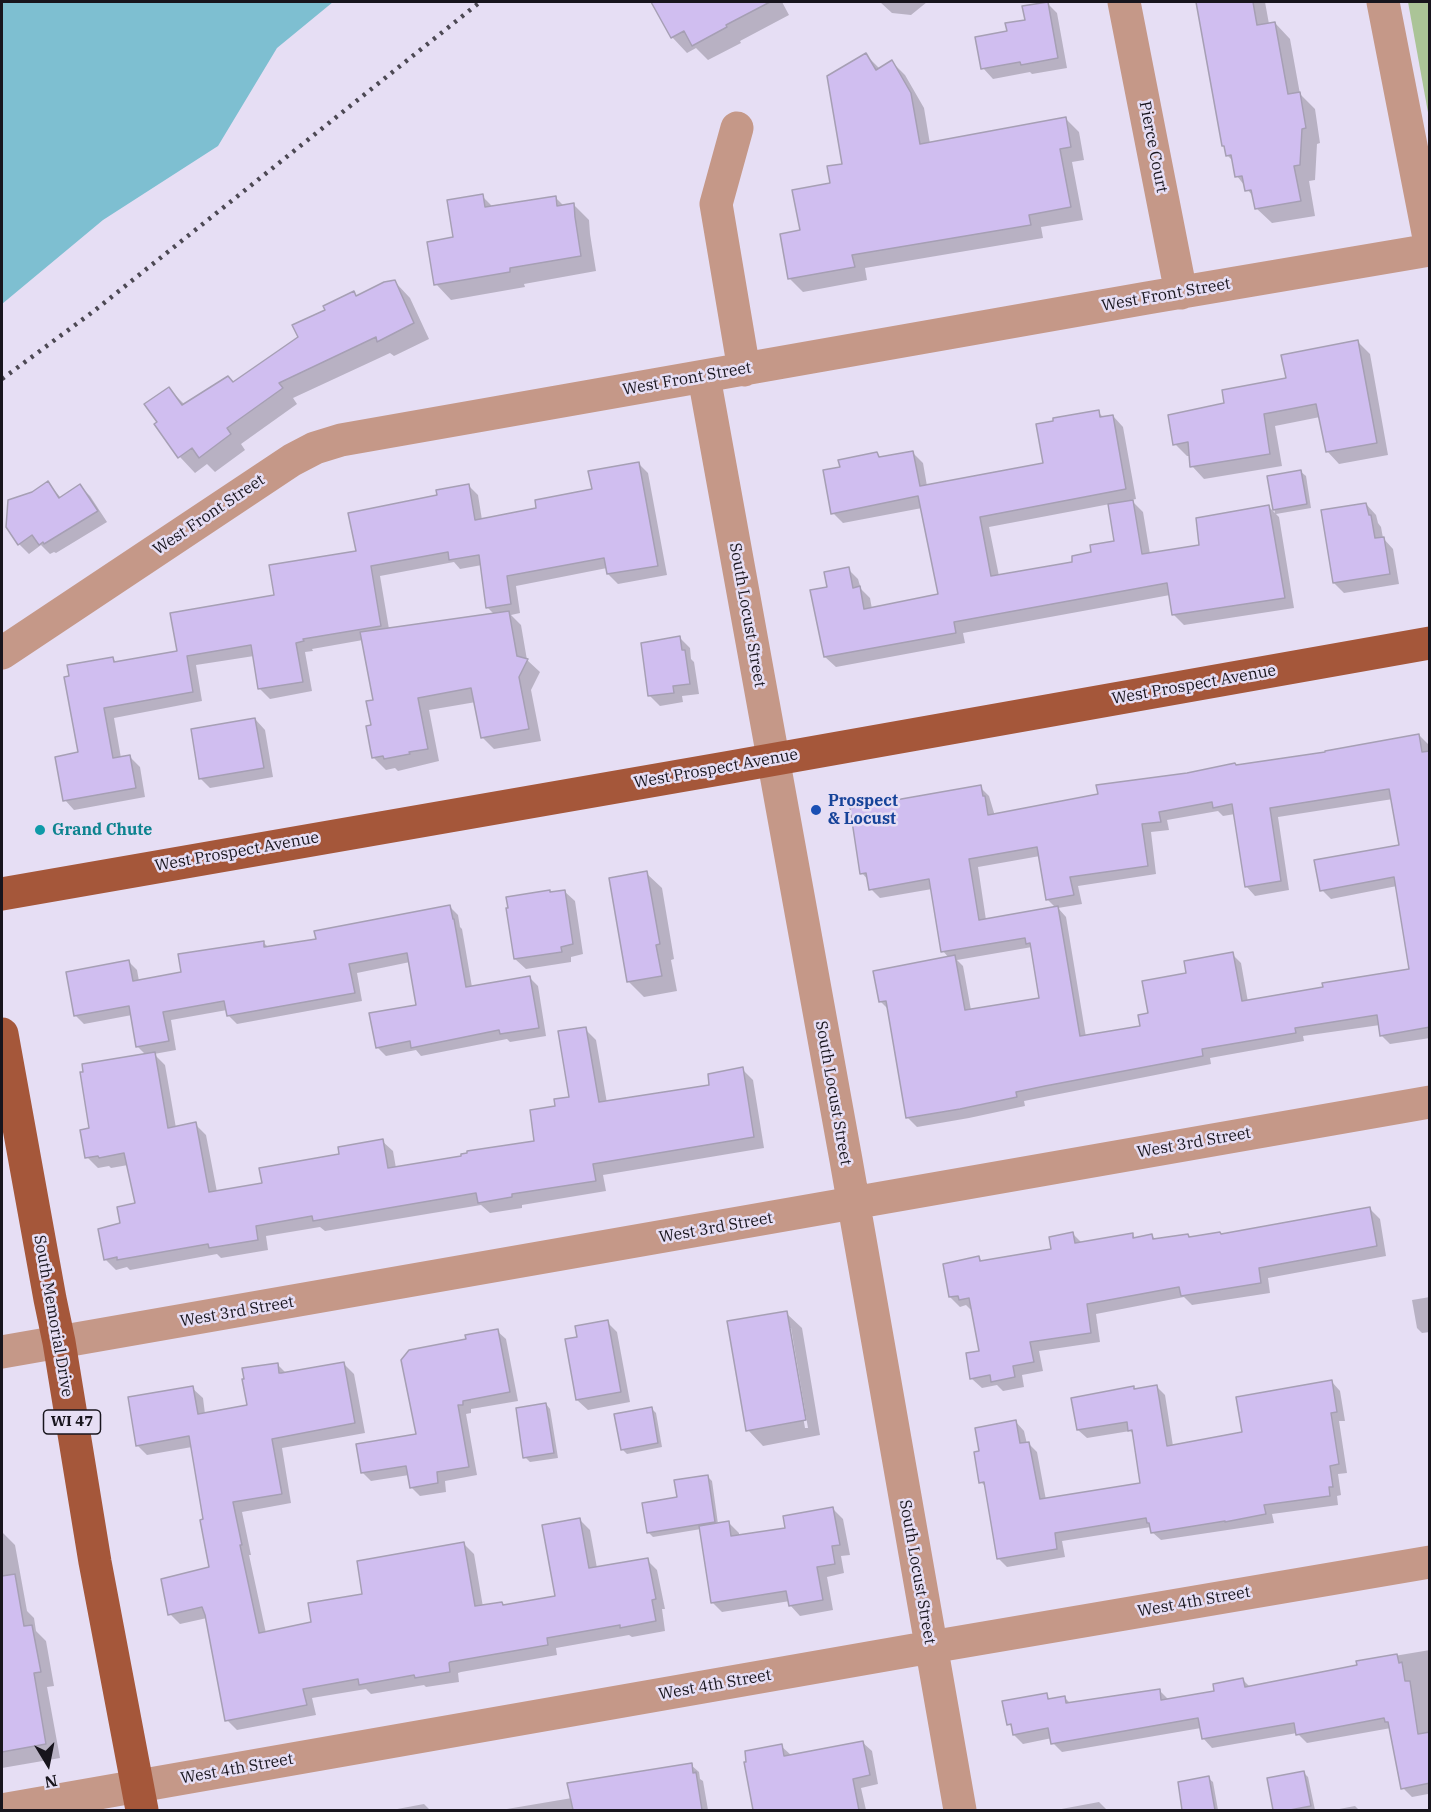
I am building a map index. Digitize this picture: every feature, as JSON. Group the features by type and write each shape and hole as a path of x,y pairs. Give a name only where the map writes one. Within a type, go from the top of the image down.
{"main road":[{"name":"West Prospect Avenue","path":"2,894 1430,643"},
{"name":"South Memorial Drive","path":"2,1034 59,1342 95,1562 140,1798"}],"street":[{"name":"Pierce Court","path":"1124,2 1181,292"},
{"path":"1383,2 1430,243"},
{"path":"736,128 716,204 744,370"},
{"name":"West Front Street","path":"2,653 292,460 315,448 341,440 1430,250"},
{"name":"South Locust Street","path":"704,377 960,1810"},
{"name":"West 3rd Street","path":"2,1353 1430,1102"},
{"name":"West 4th Street","path":"2,1810 140,1798 931,1647 1430,1562"}],"green space":[{"path":"1408,2 1429,2 1429,118"}],"water":[{"path":"2,2 333,2 277,48 218,146 103,220 2,304"}],"building":[{"path":"651,2 770,2 692,46 684,31 671,38"},
{"path":"1048,2 1058,58 981,69 975,37 1007,31 1005,23 1025,20 1022,6"},
{"path":"1196,2 1253,2 1257,25 1275,22 1288,94 1300,92 1306,128 1302,129 1300,165 1294,166 1301,201 1255,209 1251,190 1245,191 1242,176 1235,177 1231,155 1226,156 1224,146 1222,146"},
{"path":"866,53 876,70 892,60 911,93 920,144 1066,117 1071,147 1060,149 1071,207 1029,215 1031,225 852,255 855,267 788,279 780,234 800,230 792,190 830,183 827,166 842,164 827,76"},
{"path":"483,194 485,207 556,196 557,206 574,203 581,256 510,268 510,272 434,285 427,242 453,237 447,200"},
{"path":"395,280 414,323 377,342 376,337 279,383 283,388 227,428 231,434 199,458 192,448 178,458 154,424 157,422 144,404 169,387 182,405 228,376 233,382 298,337 292,325 325,310 323,306 354,291 356,296 384,282"},
{"path":"1358,340 1377,443 1326,452 1316,404 1264,414 1270,454 1190,467 1188,442 1173,445 1168,415 1224,403 1222,390 1286,378 1281,355"},
{"path":"1099,410 1100,417 1113,415 1126,489 980,517 991,576 1072,562 1072,556 1091,552 1090,545 1114,541 1108,504 1133,500 1142,554 1199,545 1196,518 1269,505 1285,598 1172,615 1167,583 954,622 956,633 824,657 810,590 827,587 824,572 849,567 853,588 860,586 864,609 938,594 918,496 831,514 823,470 840,467 838,460 877,452 879,457 913,451 920,486 1043,463 1036,424 1053,421 1053,418"},
{"path":"639,462 658,566 607,574 604,558 507,576 511,604 486,608 479,555 449,560 448,552 371,566 381,626 303,639 304,641 296,643 303,682 258,689 251,645 187,656 193,692 104,708 113,758 130,755 136,788 63,801 55,757 78,752 64,677 69,676 67,665 113,657 114,662 177,651 170,613 274,595 269,565 356,551 348,513 437,495 436,490 469,484 475,520 536,508 535,500 592,489 588,471"},
{"path":"1301,470 1307,504 1273,510 1267,476"},
{"path":"48,481 59,498 80,484 98,511 44,544 43,542 39,545 32,535 18,545 6,527 8,500 32,492"},
{"path":"1366,503 1369,515 1371,515 1375,538 1384,537 1390,574 1333,583 1321,510"},
{"path":"509,611 517,656 528,659 519,677 529,729 481,738 471,688 418,698 428,749 384,759 383,756 372,758 366,726 371,725 366,701 373,700 360,632"},
{"path":"680,636 682,650 685,650 690,684 673,686 674,693 648,696 641,643"},
{"path":"255,718 264,768 199,779 191,729"},
{"path":"1419,734 1422,752 1430,751 1430,1027 1380,1036 1377,1015 1295,1028 1296,1033 1202,1049 1203,1056 1016,1092 1017,1097 906,1118 886,1001 879,1002 873,971 955,955 965,1010 1039,998 1030,943 1026,944 1025,938 941,952 929,879 869,890 866,873 860,874 850,808 981,785 988,815 1098,794 1096,785 1325,751","holes":["1389,789 1399,845 1314,860 1320,891 1394,877 1409,969 1322,983 1323,987 1242,1001 1233,952 1184,961 1186,973 1142,981 1148,1013 1138,1015 1140,1026 1080,1036 1058,906 979,920 969,859 1037,847 1046,900 1074,895 1070,877 1148,866 1142,824 1161,822 1159,812 1212,802 1213,808 1232,804 1245,887 1281,881 1270,808"]},
{"path":"647,871 660,944 656,945 662,976 627,982 609,878"},
{"path":"550,890 550,892 565,890 573,944 561,947 562,952 514,959 506,897"},
{"path":"450,905 466,987 530,976 539,1028 500,1034 499,1030 411,1048 410,1041 376,1048 369,1013 416,1005 407,953 349,964 355,993 227,1016 224,1001 163,1012 169,1041 136,1047 129,1006 74,1016 66,972 129,960 133,981 181,972 178,954 264,941 264,947 316,939 314,931"},
{"path":"586,1027 599,1102 709,1085 708,1074 743,1067 754,1137 593,1164 596,1181 512,1194 512,1197 478,1203 476,1193 313,1221 312,1216 256,1226 258,1240 209,1248 208,1244 117,1260 117,1257 104,1260 98,1229 120,1223 117,1207 135,1203 124,1153 85,1158 80,1130 89,1128 80,1072 83,1072 82,1064 155,1052 168,1128 196,1122 209,1192 262,1183 259,1168 339,1154 338,1147 383,1139 388,1168 461,1156 467,1151 534,1141 530,1110 555,1106 554,1099 569,1097 558,1031"},
{"path":"1370,1207 1377,1246 1259,1268 1261,1283 1181,1296 1179,1287 1087,1304 1091,1333 1030,1342 1034,1362 1013,1366 1015,1377 991,1382 990,1375 970,1379 966,1353 979,1351 969,1298 959,1300 958,1296 949,1297 943,1264 979,1256 980,1261 1051,1249 1049,1237 1073,1232 1075,1243 1133,1233 1133,1238 1152,1234 1153,1239 1188,1234 1189,1237 1220,1232 1221,1234"},
{"path":"787,1311 806,1420 746,1431 727,1321"},
{"path":"608,1320 621,1392 576,1400 565,1339 577,1337 575,1326"},
{"path":"498,1329 510,1392 463,1401 463,1405 458,1405 469,1467 437,1472 438,1483 410,1488 406,1466 361,1473 356,1444 416,1434 401,1360 409,1350 466,1339 465,1335"},
{"path":"344,1362 355,1423 272,1439 282,1494 233,1502 259,1633 311,1622 308,1603 362,1594 357,1561 464,1542 475,1606 502,1602 503,1605 555,1596 542,1525 580,1518 589,1568 648,1558 656,1599 652,1600 656,1621 547,1638 548,1645 450,1662 450,1672 415,1678 414,1675 359,1685 358,1679 303,1689 307,1705 225,1721 202,1607 168,1615 161,1579 209,1567 200,1520 203,1519 189,1436 136,1446 128,1397 193,1386 198,1414 247,1405 242,1368 278,1363 279,1373 281,1373"},
{"path":"1332,1380 1337,1412 1331,1413 1339,1464 1330,1466 1333,1487 1329,1487 1330,1496 1264,1505 1266,1514 1151,1533 1146,1518 1055,1533 1057,1549 997,1559 984,1482 979,1483 974,1452 979,1451 975,1428 1016,1420 1020,1443 1029,1442 1040,1499 1140,1483 1132,1430 1128,1431 1127,1422 1077,1430 1071,1398 1134,1386 1134,1389 1157,1385 1167,1446 1242,1432 1236,1397"},
{"path":"546,1403 554,1453 523,1458 516,1408"},
{"path":"652,1407 658,1443 621,1450 614,1414"},
{"path":"708,1475 715,1522 647,1533 642,1503 677,1497 674,1480"},
{"path":"833,1507 840,1545 832,1546 835,1564 817,1567 823,1600 789,1606 786,1591 711,1603 699,1526 729,1521 731,1536 785,1528 783,1516"},
{"path":"15,1574 24,1626 32,1625 41,1672 34,1673 46,1744 2,1752 2,1576"},
{"path":"1397,1654 1399,1663 1402,1662 1405,1681 1410,1681 1418,1734 1430,1732 1430,1783 1401,1789 1388,1722 1385,1722 1384,1718 1296,1735 1294,1723 1202,1739 1198,1718 1051,1744 1048,1728 1013,1735 1011,1724 1007,1725 1002,1701 1047,1693 1048,1699 1065,1696 1066,1703 1160,1689 1161,1700 1214,1691 1213,1684 1243,1678 1245,1687 1357,1665 1356,1661"},
{"path":"863,1741 870,1775 853,1779 859,1810 753,1810 744,1762 746,1762 745,1751 782,1744 784,1756"},
{"path":"692,1763 693,1773 696,1772 702,1810 573,1810 567,1783"},
{"path":"1304,1771 1311,1806 1273,1810 1267,1778"},
{"path":"1209,1776 1215,1810 1182,1810 1178,1782"}],"railway":[{"path":"2,379 94,311 480,2"}],"place":[{"name":"Prospect & Locust","path":"816,810"},
{"name":"Grand Chute","path":"40,830"}]}
